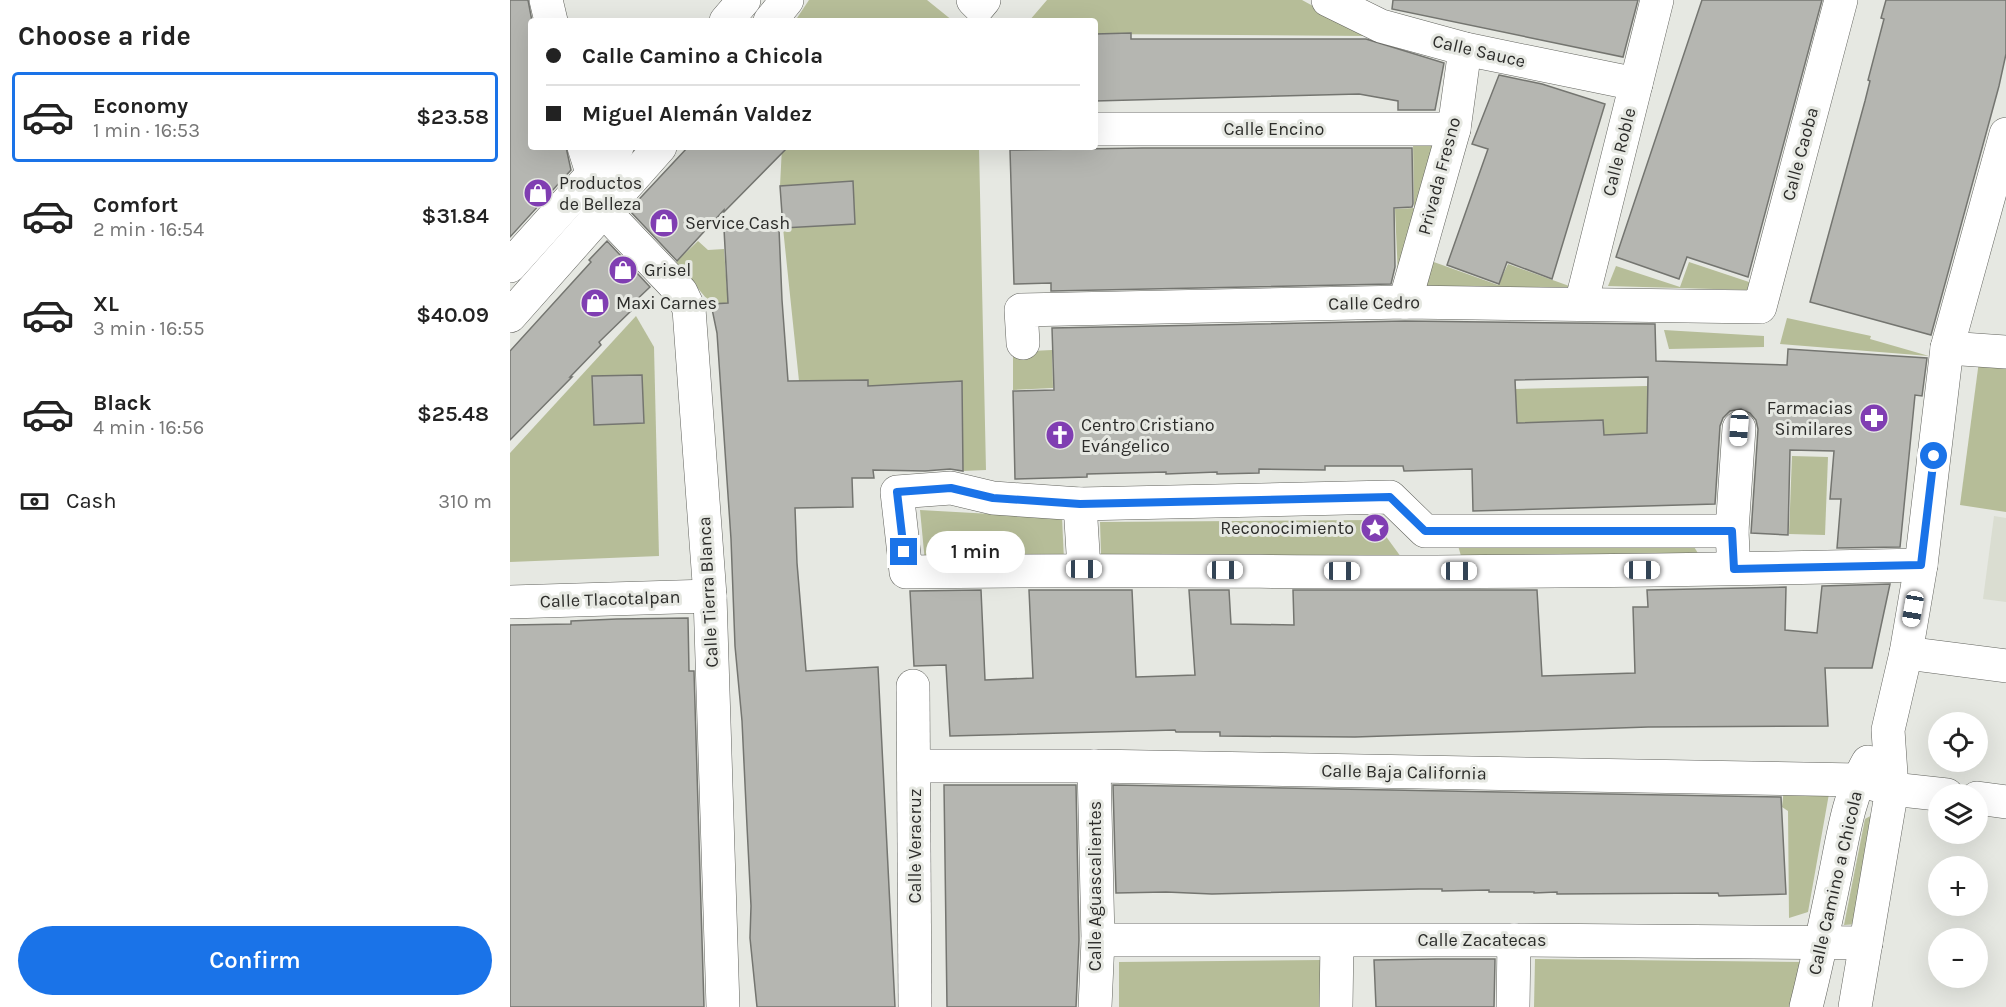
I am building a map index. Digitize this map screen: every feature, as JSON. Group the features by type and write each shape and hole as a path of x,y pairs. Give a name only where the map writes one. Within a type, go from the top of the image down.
{"street":[{"path":"546,0 550,18"},
{"path":"729,18 744,0"},
{"path":"773,18 788,0"},
{"path":"973,0 979,6 984,0"},
{"name":"Calle Sauce","path":"1328,0 1382,26 1465,49 1636,84"},
{"name":"Calle Roble","path":"1581,304 1657,0"},
{"name":"Calle Caoba","path":"1760,307 1841,0"},
{"name":"Privada Fresno","path":"1405,302 1454,129 1465,49"},
{"name":"Calle Encino","path":"1098,129 1454,129"},
{"name":"Calle Camino a Chicola","path":"1855,1007 1892,789 1888,730 1906,654 1921,565 1947,348 2006,134"},
{"path":"510,266 588,162 611,150"},
{"path":"510,316 657,150"},
{"path":"588,162 604,211"},
{"name":"Calle Tierra Blanca","path":"604,211 681,292 689,309 710,596 723,1007"},
{"name":"Calle Cedro","path":"1023,343 1021,310 1405,302 1760,307"},
{"path":"1947,348 2006,352"},
{"path":"1734,569 1732,531 1739,428"},
{"path":"1437,572 1425,531 1390,497 1080,504 993,498 951,488 897,492 906,572 1084,569 1437,572 1921,565"},
{"path":"1080,504 1084,569"},
{"path":"1425,531 1732,531"},
{"name":"Calle Tlacotalpan","path":"510,602 710,596"},
{"path":"1906,654 2006,666"},
{"name":"Calle Veracruz","path":"913,686 915,1007"},
{"name":"Calle Camino a Chicola","path":"1806,1007 1822,942 1849,807 1858,780 1888,730"},
{"name":"Calle Baja California","path":"915,766 1094,766 1858,780 1892,789 1928,793"},
{"name":"Calle Aguascalientes","path":"1094,766 1098,940 1095,1007"},
{"path":"1988,800 2006,802"},
{"name":"Calle Zacatecas","path":"1098,940 1866,943"},
{"path":"1336,1007 1337,940"},
{"path":"1513,1007 1514,940"}],"shaded area":[{"path":"1994,516 2006,518 2006,602 1983,599"}],"green space":[{"path":"809,0 927,0 949,18 797,18"},
{"path":"1047,0 1302,0 1368,36 1098,34 1098,18 1032,18"},
{"path":"1446,139 1398,276 1395,209 1414,208 1413,142"},
{"path":"782,150 979,150 986,470 963,471 962,381 876,463 868,381 799,381 783,228 855,224 853,181 780,186"},
{"path":"698,241 708,250 724,249 728,303 711,304 676,262"},
{"path":"1431,261 1498,285 1508,264 1572,287 1422,293"},
{"path":"1689,262 1752,283 1749,290 1608,286 1616,266 1680,287"},
{"path":"636,316 654,347 659,556 510,562 510,453"},
{"path":"1787,318 1871,336 1870,339 1929,356 1780,344"},
{"path":"1664,330 1764,336 1764,347 1669,349"},
{"path":"1052,350 1053,388 1013,390 1013,352"},
{"path":"1979,361 2006,365 2006,512 1960,505"},
{"path":"1647,386 1647,418 1666,418 1666,432 1635,434 1637,506 1606,507 1603,420 1558,421 1560,508 1520,509 1515,389"},
{"path":"1792,456 1828,457 1825,535 1789,534"},
{"path":"920,510 1062,518 1064,560 925,562"},
{"path":"1374,520 1401,557 1101,554 1100,522"},
{"path":"1457,542 1693,545 1699,555 1461,556"},
{"path":"1784,788 1830,788 1808,912 1789,918 1788,811 1782,807"},
{"path":"1879,811 1858,924 1844,925 1865,819"},
{"path":"1535,959 1803,962 1795,1007 1534,1007"},
{"path":"1322,960 1322,1007 1119,1007 1119,962"}],"building":[{"path":"510,0 528,0 531,18 528,18 528,150 567,150 571,170 510,237"},
{"path":"1393,0 1638,0 1623,57 1392,9"},
{"path":"1702,0 1822,0 1748,277 1687,257 1679,279 1616,257"},
{"path":"1886,0 2006,0 2006,54 1999,86 1931,335 1810,302 1865,101 1870,81 1868,80 1884,19 1881,18"},
{"path":"1131,33 1131,39 1366,39 1444,63 1435,110 1398,110 1398,101 1359,94 1098,101 1098,34"},
{"path":"1499,75 1542,84 1605,104 1552,279 1507,262 1499,284 1447,265 1488,149 1472,144"},
{"path":"1412,148 1413,204 1412,207 1394,208 1395,267 1391,284 1051,291 1051,283 1014,284 1010,150"},
{"path":"685,150 785,150 724,212 724,210 677,261 629,210"},
{"path":"853,181 855,224 783,228 780,186"},
{"path":"724,229 779,229 788,381 868,380 868,386 962,381 963,471 950,469 873,470 874,478 852,478 853,507 795,508 806,671 878,667 895,1007 757,1007 750,938 751,906 742,721 735,646 731,539 717,333 711,304 728,303"},
{"path":"607,241 650,287 631,305 634,308 599,342 601,345 570,377 572,377 510,440 510,351 591,262 589,260"},
{"path":"1405,321 1655,324 1656,361 1787,365 1788,349 1927,358 1922,396 1915,395 1900,547 1837,548 1841,499 1830,499 1834,451 1790,450 1788,535 1751,533 1758,429 1756,420 1750,413 1741,409 1730,411 1723,418 1720,426 1715,504 1473,511 1472,469 1404,471 1403,466 1325,466 1325,470 1259,469 1259,473 1166,474 1166,472 1015,479 1013,391 1054,390 1052,328","holes":["1648,377 1647,433 1604,435 1603,420 1517,423 1515,380"]},
{"path":"642,375 644,423 594,425 592,376"},
{"path":"1890,584 1872,668 1825,668 1828,726 1648,727 1355,737 1220,736 1220,732 1176,732 1175,730 950,736 946,665 914,666 910,591 981,590 985,680 1033,678 1029,590 1132,590 1136,677 1195,675 1189,590 1229,590 1231,624 1294,625 1293,590 1537,590 1542,676 1635,673 1633,607 1648,607 1647,590 1786,587 1785,630 1817,633 1822,586"},
{"path":"688,618 689,671 694,671 704,1007 510,1007 510,625"},
{"path":"944,785 1076,785 1079,940 1076,1007 947,1007"},
{"path":"1113,785 1781,797 1786,894 1719,896 1718,893 1557,894 1557,892 1489,892 1489,890 1442,891 1442,889 1212,894 1116,893"},
{"path":"1495,959 1494,1007 1376,1007 1374,960"}],"place":[{"name":"Productos de Belleza","path":"538,193"},
{"name":"Service Cash","path":"664,223"},
{"name":"Grisel","path":"623,270"},
{"name":"Maxi Carnes","path":"595,303"},
{"name":"Farmacias Similares","path":"1874,418"},
{"name":"Centro Cristiano Evángelico","path":"1060,435"},
{"name":"Reconocimiento","path":"1375,528"}],"route":[{"path":"904,552 897,492 951,488 993,498 1080,504 1390,497 1425,531 1732,531 1734,569 1921,565 1934,456"}]}
